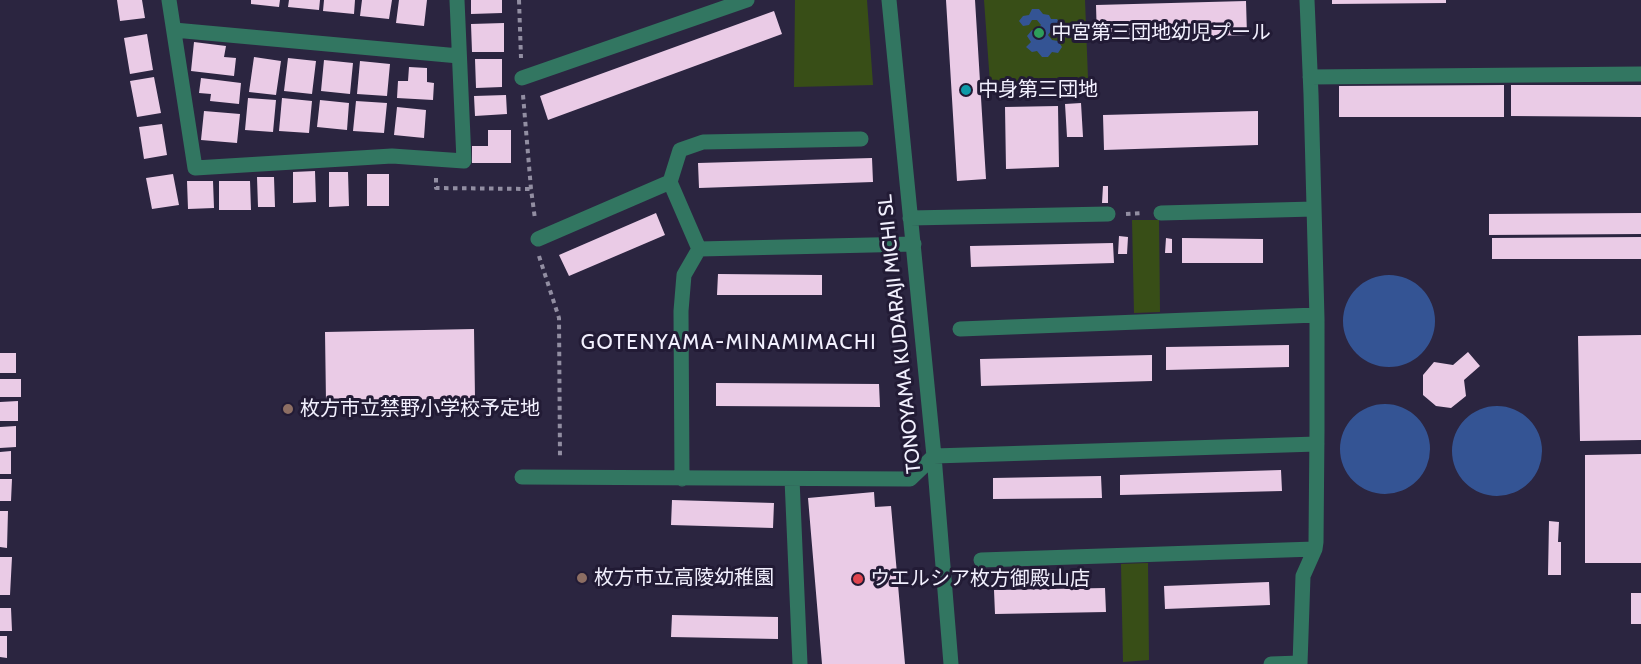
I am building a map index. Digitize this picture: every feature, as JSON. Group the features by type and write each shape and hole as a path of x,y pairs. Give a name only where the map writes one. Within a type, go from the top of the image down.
{"street":[{"path":"169,0 195,168 392,156 464,161 456,0"},
{"path":"522,78 747,0"},
{"name":"TONOYAMA KUDARAJI MICHI SL","path":"889,0 934,456 951,664"},
{"path":"1270,664 1300,664 1303,576 1315,549 1316,315 1306,0"},
{"path":"174,30 459,56"},
{"path":"1310,77 1641,74"},
{"path":"699,249 670,182 680,150 703,142 861,139"},
{"path":"538,238 670,182"},
{"path":"1161,213 1314,209"},
{"path":"910,218 1108,214"},
{"path":"699,249 914,244"},
{"path":"682,478 681,311 684,274 699,249"},
{"path":"960,329 1316,315"},
{"path":"522,477 910,479 934,456 1317,444"},
{"path":"792,479 800,664"},
{"path":"981,560 1315,549"}],"path":[{"path":"435,159 436,188 531,189"},
{"path":"1108,214 1161,213"}],"green space":[{"path":"795,0 867,0 873,85 794,87"},
{"path":"984,0 1085,0 1088,79 990,83"},
{"path":"1132,220 1159,220 1160,312 1134,313"},
{"path":"1148,563 1149,660 1123,662 1121,564"}],"water":[{"name":"中宮第三団地幼児プール","path":"1032,9 1039,9 1051,19 1057,19 1061,25 1057,31 1051,31 1048,35 1052,40 1058,41 1062,47 1058,53 1052,52 1048,57 1042,57 1037,51 1032,52 1026,47 1031,42 1027,36 1041,25 1037,20 1032,20 1029,25 1023,26 1019,21 1023,16 1029,15"},
{"path":"1389,275 1406,279 1421,289 1431,304 1435,321 1431,338 1421,353 1406,363 1389,367 1372,363 1357,353 1347,338 1343,321 1347,304 1357,289 1372,279"},
{"path":"1385,404 1402,407 1417,417 1427,432 1430,449 1427,466 1417,481 1402,491 1385,494 1368,491 1353,481 1343,466 1340,449 1343,432 1353,417 1368,407"},
{"path":"1497,406 1514,410 1529,419 1538,434 1542,451 1538,468 1529,483 1514,492 1497,496 1480,492 1465,483 1456,468 1452,451 1456,434 1465,419 1480,410"}],"building":[{"path":"117,0 142,0 145,18 120,21"},
{"path":"251,0 280,0 279,7 251,4"},
{"path":"289,0 320,0 319,10 288,7"},
{"path":"324,0 355,0 354,14 323,11"},
{"path":"362,0 392,0 389,19 360,16"},
{"path":"399,0 427,0 424,26 396,23"},
{"path":"471,0 502,0 502,13 471,14"},
{"name":"中身第三団地","path":"946,0 975,0 986,179 957,181"},
{"path":"1332,0 1446,0 1446,3 1332,4"},
{"path":"1246,1 1247,35 1097,39 1096,5"},
{"path":"774,11 782,34 548,120 540,96"},
{"path":"504,23 504,52 472,52 471,24"},
{"path":"147,34 153,70 130,74 124,38"},
{"path":"194,42 226,46 224,57 236,58 234,76 191,71"},
{"path":"254,57 281,61 276,95 249,92"},
{"path":"288,58 316,61 312,94 284,91"},
{"path":"475,59 502,59 502,87 476,88"},
{"path":"324,60 353,63 350,94 321,91"},
{"path":"360,61 390,64 387,96 357,94"},
{"path":"409,67 427,68 427,82 434,83 433,100 397,98 398,81 408,81"},
{"path":"154,77 161,113 137,117 130,81"},
{"path":"201,78 241,83 239,104 210,101 211,94 199,93"},
{"path":"1504,85 1504,117 1339,117 1339,86"},
{"path":"1511,85 1641,85 1641,117 1511,116"},
{"path":"506,95 507,114 475,116 474,96"},
{"path":"248,98 276,100 273,132 245,130"},
{"path":"282,98 312,101 309,133 279,131"},
{"path":"320,100 349,103 347,130 317,127"},
{"path":"356,101 387,103 384,133 353,131"},
{"path":"1081,103 1083,137 1067,137 1065,104"},
{"path":"1058,106 1059,167 1006,169 1005,107"},
{"path":"397,107 426,110 424,138 394,135"},
{"path":"204,111 240,114 237,143 201,140"},
{"path":"1258,111 1258,145 1104,150 1103,115"},
{"path":"162,124 167,155 144,159 139,127"},
{"path":"488,130 511,130 511,163 472,163 472,146 488,146"},
{"path":"872,158 873,182 699,188 698,163"},
{"path":"315,171 316,202 293,203 293,172"},
{"path":"329,172 348,172 349,206 329,207"},
{"path":"173,174 179,205 152,209 146,178"},
{"path":"367,174 389,174 389,206 367,206"},
{"path":"257,177 274,177 275,207 258,207"},
{"path":"187,181 213,181 214,208 188,209"},
{"path":"219,181 250,181 251,210 219,210"},
{"path":"1103,186 1108,186 1108,203 1102,203"},
{"path":"656,213 665,235 569,276 559,255"},
{"path":"1641,213 1641,234 1489,235 1489,214"},
{"path":"1119,236 1128,237 1127,254 1118,254"},
{"path":"1641,237 1641,259 1492,259 1492,238"},
{"path":"1166,238 1172,239 1172,253 1165,253"},
{"path":"1182,238 1263,239 1263,263 1182,263"},
{"path":"1113,243 1114,263 971,267 970,246"},
{"path":"718,274 822,275 822,295 717,295"},
{"path":"474,329 475,398 326,402 325,332"},
{"path":"1641,335 1641,440 1580,441 1578,336"},
{"path":"1289,345 1289,367 1166,370 1166,347"},
{"path":"1468,352 1480,366 1464,380 1466,396 1451,408 1436,406 1423,395 1423,375 1434,362 1453,365"},
{"path":"0,353 16,353 16,373 0,373"},
{"path":"1152,355 1152,381 981,386 980,359"},
{"path":"0,379 21,379 21,397 0,397"},
{"path":"716,383 879,384 880,407 716,406"},
{"path":"18,401 18,421 0,421 0,402"},
{"path":"16,426 16,447 0,448 0,427"},
{"path":"11,451 11,474 0,474 0,452"},
{"path":"1641,454 1641,563 1585,563 1585,455"},
{"path":"1281,470 1282,491 1120,495 1120,475"},
{"path":"1101,476 1102,498 993,499 993,478"},
{"path":"0,479 12,479 11,501 0,501"},
{"path":"874,492 875,507 891,506 905,664 822,664 808,498"},
{"path":"672,500 774,503 773,528 671,525"},
{"path":"0,511 8,511 7,548 0,547"},
{"path":"1549,521 1559,522 1561,575 1548,575"},
{"path":"0,557 12,557 10,595 0,595"},
{"path":"1269,582 1270,605 1165,609 1164,586"},
{"path":"1105,588 1106,612 995,614 994,590"},
{"path":"1631,593 1641,593 1641,624 1631,624"},
{"path":"0,608 11,608 12,631 0,631"},
{"path":"672,615 778,617 778,639 671,637"},
{"path":"0,636 7,636 7,658 0,657"}],"place":[{"name":"中宮第三団地幼児プール","path":"1039,33"},
{"name":"中身第三団地","path":"966,90"},
{"name":"枚方市立禁野小学校予定地","path":"288,409"},
{"name":"枚方市立高陵幼稚園","path":"582,578"},
{"name":"ウエルシア枚方御殿山店","path":"858,579"}],"district":[{"name":"GOTENYAMA-MINAMIMACHI","path":"729,343"}]}
